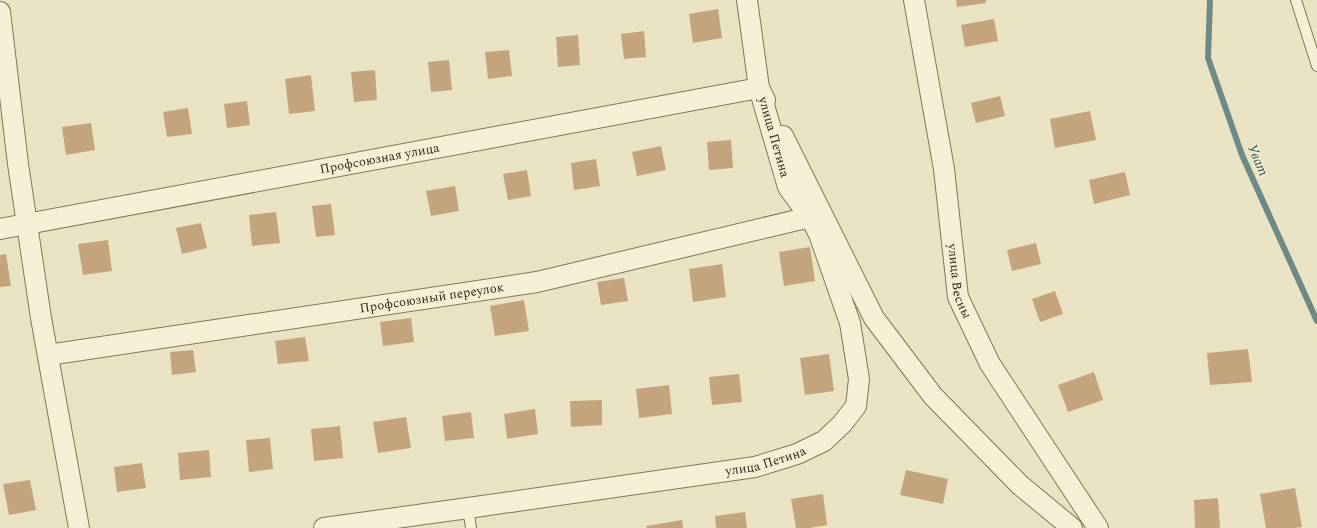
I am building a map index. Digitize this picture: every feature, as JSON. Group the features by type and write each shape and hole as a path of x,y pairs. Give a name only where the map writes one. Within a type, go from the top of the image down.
{"street":[{"path":"747,0 760,88 874,318 933,396 1020,485 1072,528"},
{"name":"улица Весны","path":"914,0 944,169 958,297 990,364 1098,528"},
{"path":"0,12 18,164 27,225 48,355 79,528"},
{"name":"улица Петина","path":"324,528 755,467 797,454 824,441 842,424 856,406 859,379 850,323 819,234 810,217 788,187 760,88"},
{"name":"Профсоюзная улица","path":"0,229 760,88"},
{"name":"Профсоюзный переулок","path":"48,355 537,282 810,217"}],"lane":[{"path":"1296,0 1317,66"},
{"path":"468,508 471,528"}],"building":[{"path":"956,0 986,0 986,3 957,7"},
{"path":"718,9 722,38 693,43 689,14"},
{"path":"994,19 998,41 965,47 961,25"},
{"path":"644,31 646,57 624,59 621,34"},
{"path":"578,35 580,65 558,67 556,37"},
{"path":"509,50 512,76 488,79 485,52"},
{"path":"449,60 452,90 431,92 428,62"},
{"path":"375,70 377,100 354,102 351,72"},
{"path":"311,75 315,111 289,114 285,79"},
{"path":"1000,96 1005,116 976,123 971,103"},
{"path":"247,101 250,125 227,128 224,104"},
{"path":"188,108 192,134 167,137 163,112"},
{"path":"1090,111 1096,140 1055,148 1050,119"},
{"path":"91,123 95,150 66,155 62,127"},
{"path":"731,140 733,168 709,170 707,142"},
{"path":"661,146 666,170 637,176 632,152"},
{"path":"596,159 600,186 574,190 571,163"},
{"path":"527,170 531,196 508,200 503,174"},
{"path":"1125,172 1130,195 1094,204 1089,180"},
{"path":"455,186 459,211 431,216 426,191"},
{"path":"331,204 335,235 316,237 312,206"},
{"path":"276,212 280,243 252,246 249,215"},
{"path":"201,223 207,248 182,254 176,228"},
{"path":"108,240 112,271 83,275 78,244"},
{"path":"1036,243 1041,264 1012,271 1007,250"},
{"path":"810,247 815,281 784,286 779,252"},
{"path":"6,254 11,286 0,287 0,255"},
{"path":"722,264 726,297 693,302 689,269"},
{"path":"624,278 628,301 601,305 597,282"},
{"path":"1055,291 1063,314 1040,322 1032,299"},
{"path":"524,300 529,331 495,336 490,306"},
{"path":"411,318 414,342 383,346 380,322"},
{"path":"305,337 309,361 278,364 275,341"},
{"path":"1248,349 1252,382 1210,385 1207,353"},
{"path":"193,350 196,372 172,375 170,352"},
{"path":"829,354 834,391 805,395 800,358"},
{"path":"1094,372 1103,400 1068,412 1058,385"},
{"path":"739,374 742,402 712,405 709,377"},
{"path":"669,385 672,414 639,418 636,389"},
{"path":"602,400 602,425 571,427 570,401"},
{"path":"535,409 538,434 507,439 504,414"},
{"path":"471,412 474,438 445,441 442,416"},
{"path":"406,417 411,448 378,453 373,422"},
{"path":"340,426 343,458 314,461 311,429"},
{"path":"270,438 273,469 249,472 246,440"},
{"path":"209,450 211,477 180,480 178,453"},
{"path":"142,463 146,488 117,492 114,467"},
{"path":"906,470 948,479 943,504 900,495"},
{"path":"30,480 36,510 9,515 3,484"},
{"path":"1295,488 1302,527 1266,528 1260,494"},
{"path":"823,494 827,525 810,528 796,528 791,499"},
{"path":"1218,498 1220,528 1195,528 1194,500"},
{"path":"745,512 747,528 716,528 715,516"},
{"path":"682,520 683,528 647,528 646,526"}],"waterway":[{"name":"Уват","path":"1210,0 1208,58 1242,155 1317,321"}]}
